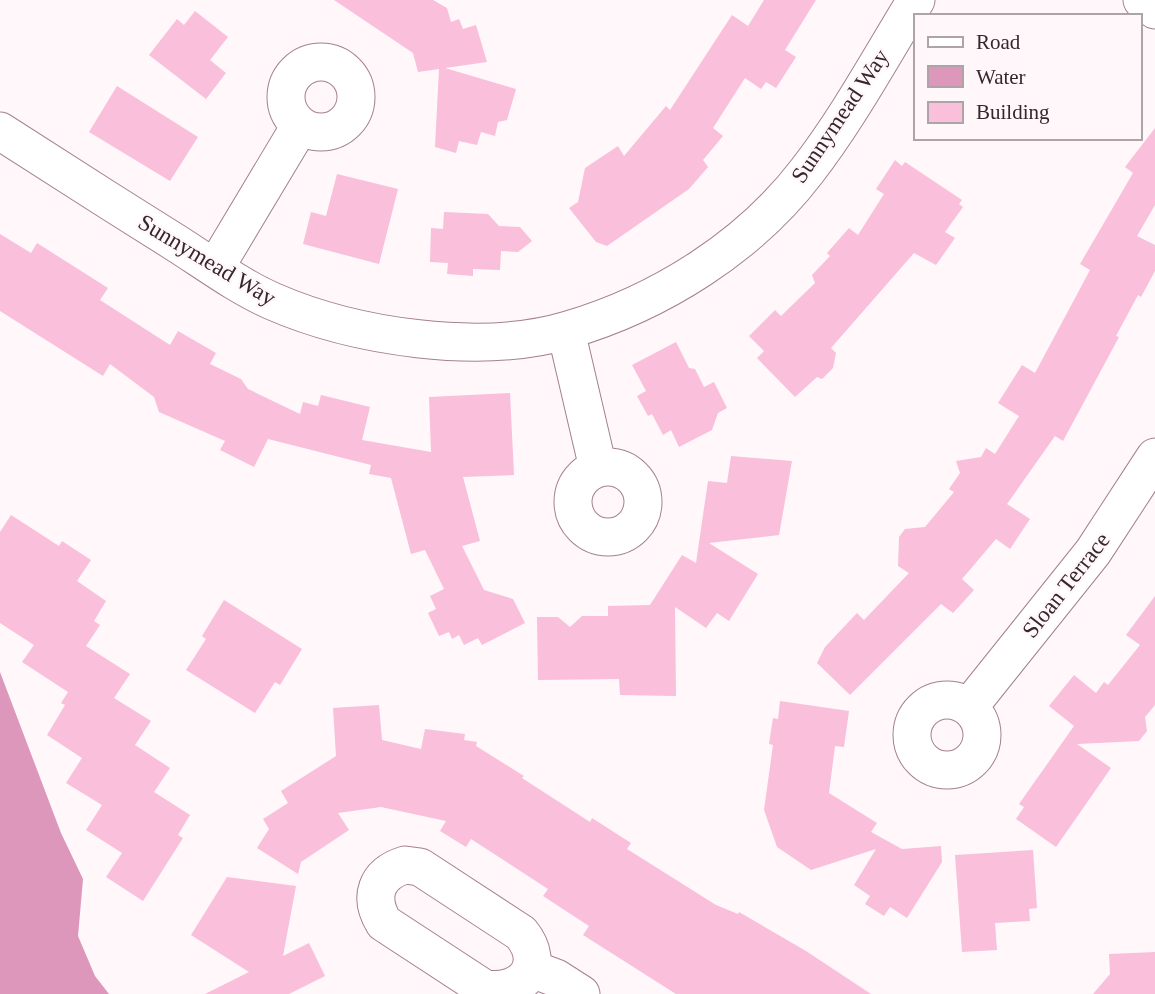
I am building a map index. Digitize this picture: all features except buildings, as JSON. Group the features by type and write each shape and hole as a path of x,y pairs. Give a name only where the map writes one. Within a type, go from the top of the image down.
{"street":[{"name":"Sunnymead Way","path":"0,131 215,268 270,300 326,321 384,335 492,341 566,331 640,304 700,269 757,225 807,171 916,0"},
{"path":"1142,0 1155,10"},
{"path":"215,268 300,126"},
{"path":"566,331 598,468"},
{"name":"Sloan Terrace","path":"969,707 1093,552 1155,457"},
{"path":"532,969 556,978 581,994"}],"water":[{"path":"0,672 61,833 83,879 78,936 95,976 109,994 0,994"}]}
